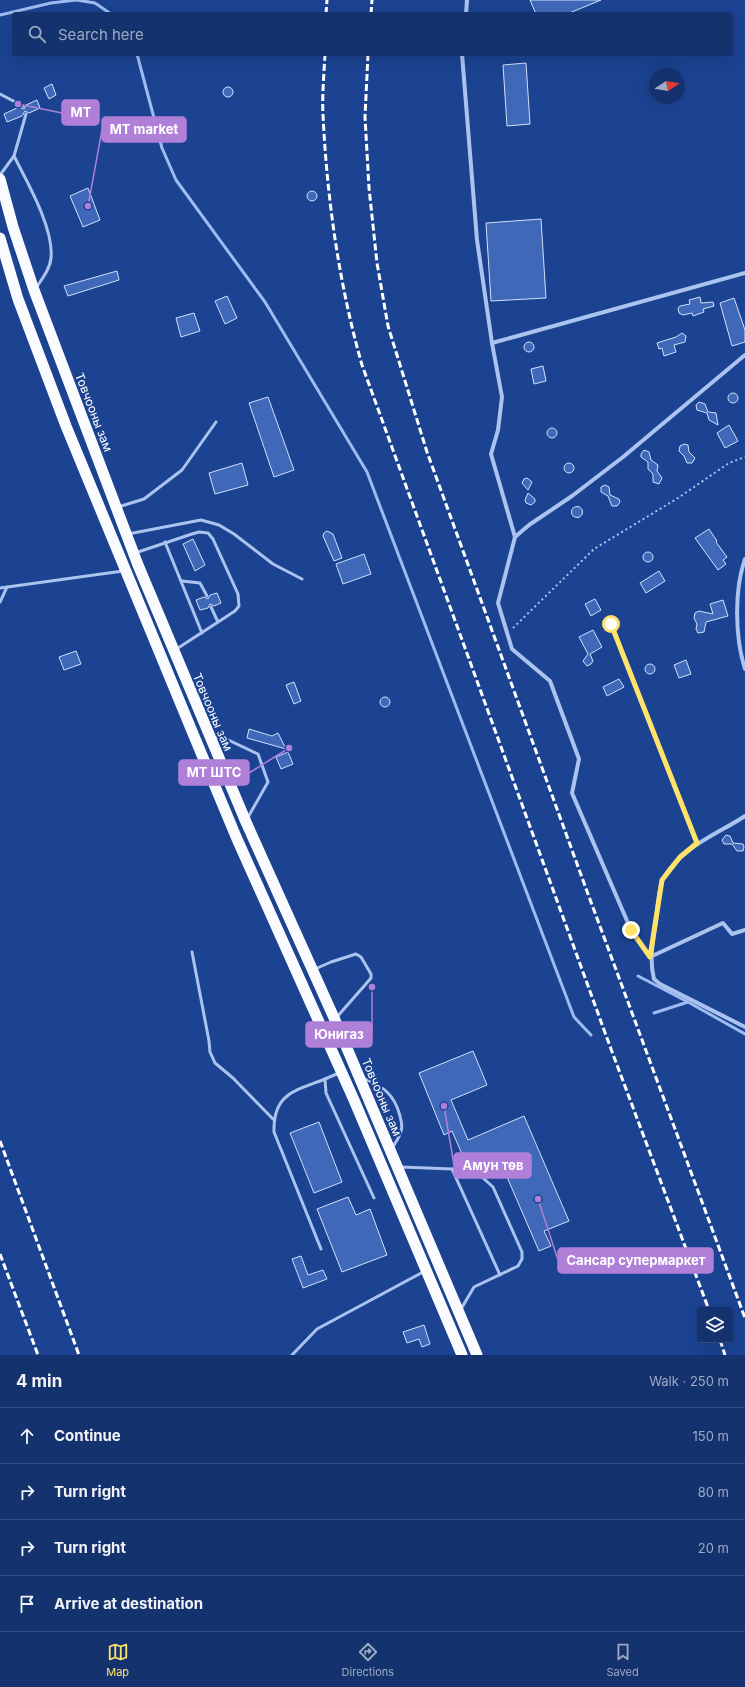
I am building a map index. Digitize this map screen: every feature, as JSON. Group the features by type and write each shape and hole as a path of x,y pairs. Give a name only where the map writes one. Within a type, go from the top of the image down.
{"highway":[{"name":"Товчооны зам","path":"0,179 13,227 34,290 134,553 209,737 335,1020 477,1355"},
{"path":"0,238 18,299 66,426 125,570 237,839 342,1072 462,1355"}],"street":[{"path":"466,12 467,0"},
{"path":"462,56 478,240 492,343 502,397 498,430 491,454 515,537 498,603 512,649 550,681 579,759 572,793 631,930 650,957"},
{"path":"492,343 745,272"},
{"path":"515,537 528,525 572,496 623,457 745,355"},
{"path":"745,558 741,571 737,617 741,656 745,669"},
{"path":"611,624 697,843"},
{"path":"745,816 725,829 697,843 680,857 662,880 650,957 654,979 660,984 745,1027"},
{"path":"650,957 723,923 732,934 745,930"}],"lane":[{"path":"0,94 23,106"},
{"path":"0,175 14,156 26,114"},
{"path":"14,156 48,230 51,258 46,272 34,290"},
{"path":"116,507 144,499 182,470 216,422"},
{"path":"127,535 201,520 218,525 234,534 273,564 302,579"},
{"path":"134,553 199,532 208,533 213,539 240,599 239,606 235,611 174,651"},
{"path":"165,542 182,581 202,634"},
{"path":"0,588 125,570"},
{"path":"182,581 200,583 207,596"},
{"path":"0,602 7,587"},
{"path":"211,607 218,622"},
{"path":"209,737 222,738 258,754 268,782 246,822"},
{"path":"192,952 210,1052 215,1063 233,1078 273,1119"},
{"path":"313,970 331,962 356,954 361,956 371,974 371,978 335,1020"},
{"path":"321,1249 274,1132 273,1119 278,1104 292,1092 342,1072"},
{"path":"359,1076 383,1088 391,1096 397,1106 401,1123 401,1131 391,1151"},
{"path":"325,1079 326,1093 374,1198"},
{"path":"398,1167 452,1169 482,1177 493,1187 522,1252 522,1259 518,1266 474,1287 459,1313"},
{"path":"452,1169 500,1275"},
{"path":"292,1355 317,1329 426,1271"}],"path":[{"path":"507,633 594,549 678,498 729,463 745,457"}],"building":[{"path":"530,0 601,0 572,12 535,12"},
{"path":"526,63 530,124 507,126 503,65"},
{"path":"52,84 56,95 49,99 44,88"},
{"path":"226,87 230,87 232,88 232,96 226,97 223,94 223,90"},
{"path":"37,100 40,108 29,113 25,111 22,116 7,122 4,114 19,107 24,109 26,105"},
{"path":"88,188 100,220 83,227 70,196"},
{"path":"310,191 314,191 316,192 316,200 310,201 307,198 307,194"},
{"path":"541,219 546,298 491,301 486,223"},
{"path":"117,271 119,280 68,296 64,286"},
{"path":"227,296 237,318 225,324 215,301"},
{"path":"700,297 701,303 713,302 714,306 703,309 704,312 693,316 692,313 683,315 679,313 678,308 680,306 690,304 689,300"},
{"path":"734,298 745,330 745,342 732,346 720,303"},
{"path":"194,313 200,331 181,337 176,318"},
{"path":"682,333 686,336 685,342 674,345 676,352 664,356 662,348 659,349 657,343 676,337"},
{"path":"527,342 531,342 533,343 533,351 527,352 524,349 524,345"},
{"path":"543,366 546,381 534,384 531,369"},
{"path":"731,393 735,393 737,394 737,402 731,403 728,400 728,396"},
{"path":"268,397 294,470 274,477 249,403"},
{"path":"699,402 705,404 708,412 716,413 718,425 709,420 707,413 697,410 696,405"},
{"path":"729,425 738,441 725,448 717,433"},
{"path":"550,428 554,428 556,429 556,437 550,438 547,435 547,431"},
{"path":"684,444 688,445 689,452 695,458 692,463 687,463 684,456 679,451 680,446"},
{"path":"644,450 649,452 651,460 658,465 657,471 662,478 659,484 653,482 653,474 648,469 648,462 641,457"},
{"path":"242,463 248,485 215,494 209,473"},
{"path":"567,463 571,463 573,464 573,472 567,473 564,470 564,466"},
{"path":"527,478 532,482 528,490 522,483 524,479"},
{"path":"605,485 609,487 610,495 619,499 620,502 617,506 612,506 608,496 601,492 601,487"},
{"path":"528,493 535,499 535,502 531,505 526,503 525,500"},
{"path":"575,507 579,507 581,508 581,516 575,517 572,514 572,510"},
{"path":"709,529 727,557 723,560 726,564 718,570 695,538"},
{"path":"327,531 333,534 342,558 334,561 323,536"},
{"path":"193,539 205,565 195,571 183,544"},
{"path":"646,552 650,552 652,553 652,561 646,562 643,559 643,555"},
{"path":"364,554 371,574 343,584 336,564"},
{"path":"659,571 665,581 646,593 640,583"},
{"path":"217,593 221,603 214,606 210,604 208,608 200,610 196,600 204,597 208,599 210,595"},
{"path":"595,599 601,610 591,616 585,604"},
{"path":"723,600 728,616 706,622 704,632 698,633 696,629 697,624 694,618 695,613 699,611 713,614 710,604"},
{"path":"593,630 602,647 590,654 593,661 587,666 583,661 588,654 579,637"},
{"path":"76,651 81,664 64,670 59,657"},
{"path":"686,660 691,674 679,678 674,665"},
{"path":"648,664 652,664 654,665 654,673 648,674 645,671 645,667"},
{"path":"619,679 624,687 607,696 603,687"},
{"path":"294,682 301,701 294,704 286,685"},
{"path":"383,697 387,697 389,698 389,706 383,707 380,704 380,700"},
{"path":"249,729 272,736 278,733 286,749 247,738"},
{"path":"288,752 293,764 281,769 276,757"},
{"path":"726,835 730,836 733,843 743,844 743,851 737,851 732,844 724,844 722,840"},
{"path":"473,1051 487,1085 451,1100 468,1140 524,1116 569,1221 544,1231 551,1246 539,1251 507,1177 465,1161 452,1131 444,1135 419,1073"},
{"path":"319,1122 342,1182 314,1193 290,1133"},
{"path":"348,1197 356,1215 370,1209 387,1255 342,1272 317,1209"},
{"path":"301,1256 308,1275 323,1270 327,1279 303,1288 292,1259"},
{"path":"424,1325 430,1344 422,1347 419,1339 407,1343 403,1332"}],"waterway":[{"path":"13,12 51,3 76,0"},
{"path":"77,0 95,3 108,12"},
{"path":"0,15 12,12"},
{"path":"138,56 162,148 176,180 265,302 367,472 574,1017 591,1035"},
{"path":"638,976 688,1002"},
{"path":"654,1013 688,1002 745,1034"}],"railway":[{"path":"326,12 327,0"},
{"path":"371,12 372,0"},
{"path":"325,56 323,115 331,210 335,241 347,304 362,365 611,1049 708,1307"},
{"path":"368,56 365,117 369,188 377,263 388,326 427,452 588,894 745,1318"},
{"path":"0,1141 79,1355"},
{"path":"0,1254 38,1355"},
{"path":"721,1343 725,1355"}],"place":[{"name":"МТ","path":"18,104"},
{"name":"MT market","path":"88,206"},
{"name":"MT ШТС","path":"289,748"},
{"name":"Юнигаз","path":"372,987"},
{"name":"Амун төв","path":"444,1106"},
{"name":"Сансар супермаркет","path":"538,1199"}],"route":[{"path":"611,624 697,843 680,857 662,880 650,957 631,930"}]}
